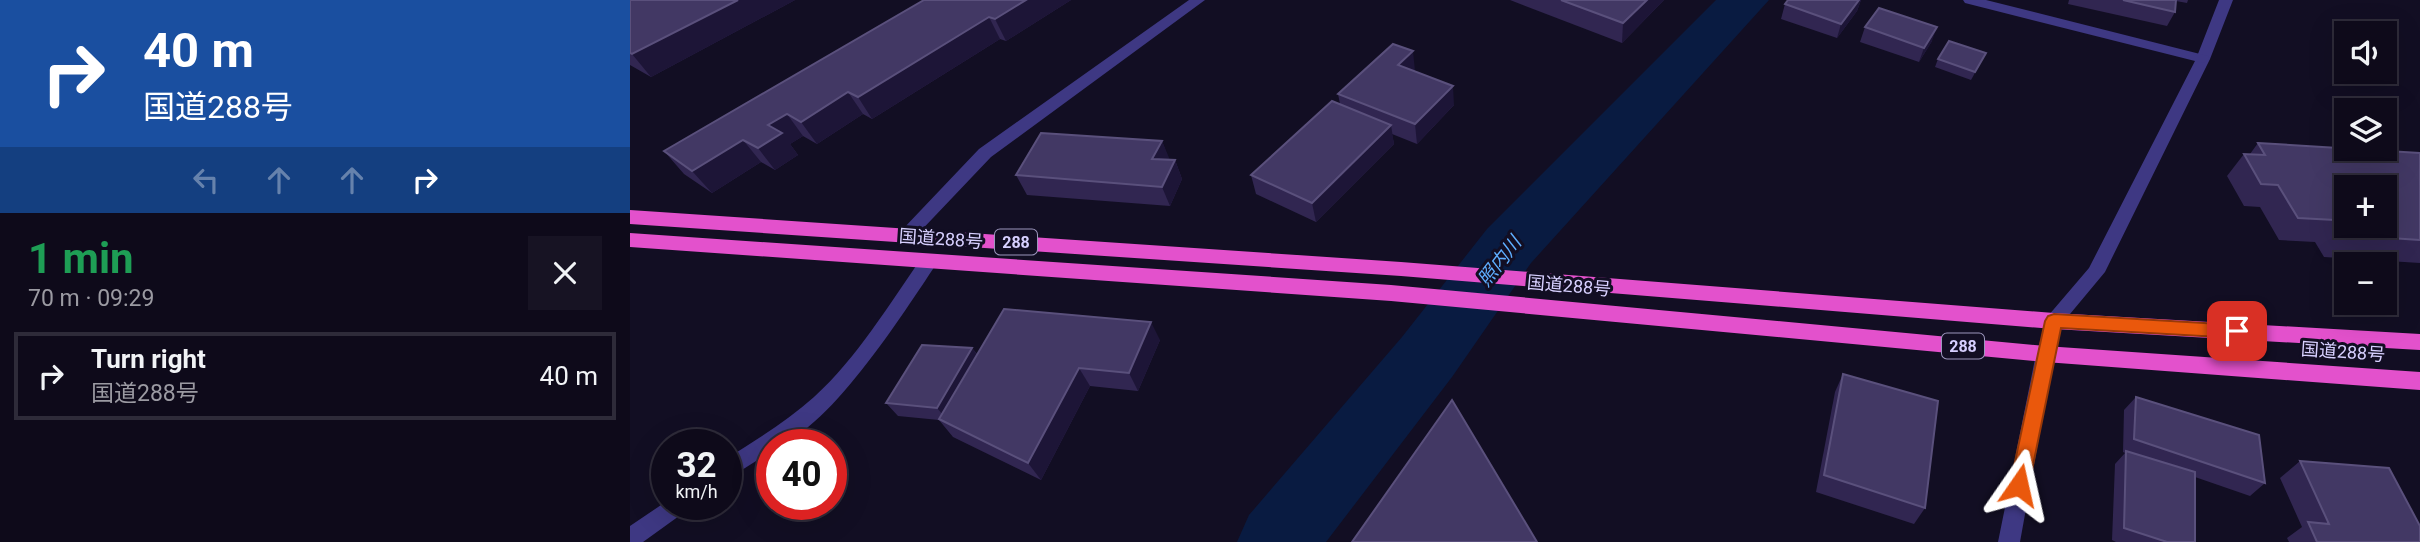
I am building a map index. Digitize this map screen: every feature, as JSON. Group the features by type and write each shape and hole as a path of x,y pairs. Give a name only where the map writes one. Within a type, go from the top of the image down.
{"highway":[{"name":"国道288号","path":"630,217 1401,269 2054,321 2420,342"},
{"name":"国道288号","path":"630,240 1391,293 2045,354 2420,381"}],"street":[{"path":"908,234 985,153 1198,0"},
{"path":"1970,0 2203,59"},
{"path":"2009,542 2045,354 2054,321 2096,272 2203,59 2226,0"},
{"path":"742,460 803,417 832,392 877,337 929,261"},
{"path":"630,539 657,520"}],"building":[{"path":"630,0 738,0 632,54"},
{"path":"924,0 1026,0 995,19 989,17 858,97 848,92 801,122 787,114 768,125 782,133 758,148 743,140 692,171 664,151"},
{"path":"1561,0 1647,0 1623,23"},
{"path":"1788,0 1859,0 1841,24 1785,4"},
{"path":"2123,0 2176,0 2175,12"},
{"path":"1879,8 1937,27 1924,48 1865,27"},
{"path":"1949,41 1986,53 1975,72 1938,59"},
{"path":"1393,44 1413,51 1398,65 1453,86 1415,124 1338,94"},
{"path":"1332,101 1391,125 1312,203 1251,175"},
{"path":"1041,133 1162,141 1152,159 1175,160 1162,187 1016,175"},
{"path":"2258,143 2334,148 2334,161 2397,161 2397,152 2420,153 2420,240 2390,238 2397,238 2397,175 2334,175 2334,220 2298,218 2278,185 2261,184 2244,154 2265,155"},
{"path":"1004,309 1151,322 1129,373 1079,368 1028,463 939,419"},
{"path":"922,345 972,348 937,408 886,403"},
{"path":"1843,374 1938,401 1925,508 1824,475"},
{"path":"2136,397 2259,435 2265,483 2134,439"},
{"path":"1452,400 1537,542 1352,542"},
{"path":"2126,451 2195,472 2195,542 2167,542 2124,528"},
{"path":"2300,461 2389,468 2420,526 2420,542 2317,542 2308,522 2329,524"}],"waterway":[{"name":"照内川","path":"1277,542 1427,357 1509,246 1744,0"}],"route":[{"path":"2019,485 2054,321 2237,331"}]}
